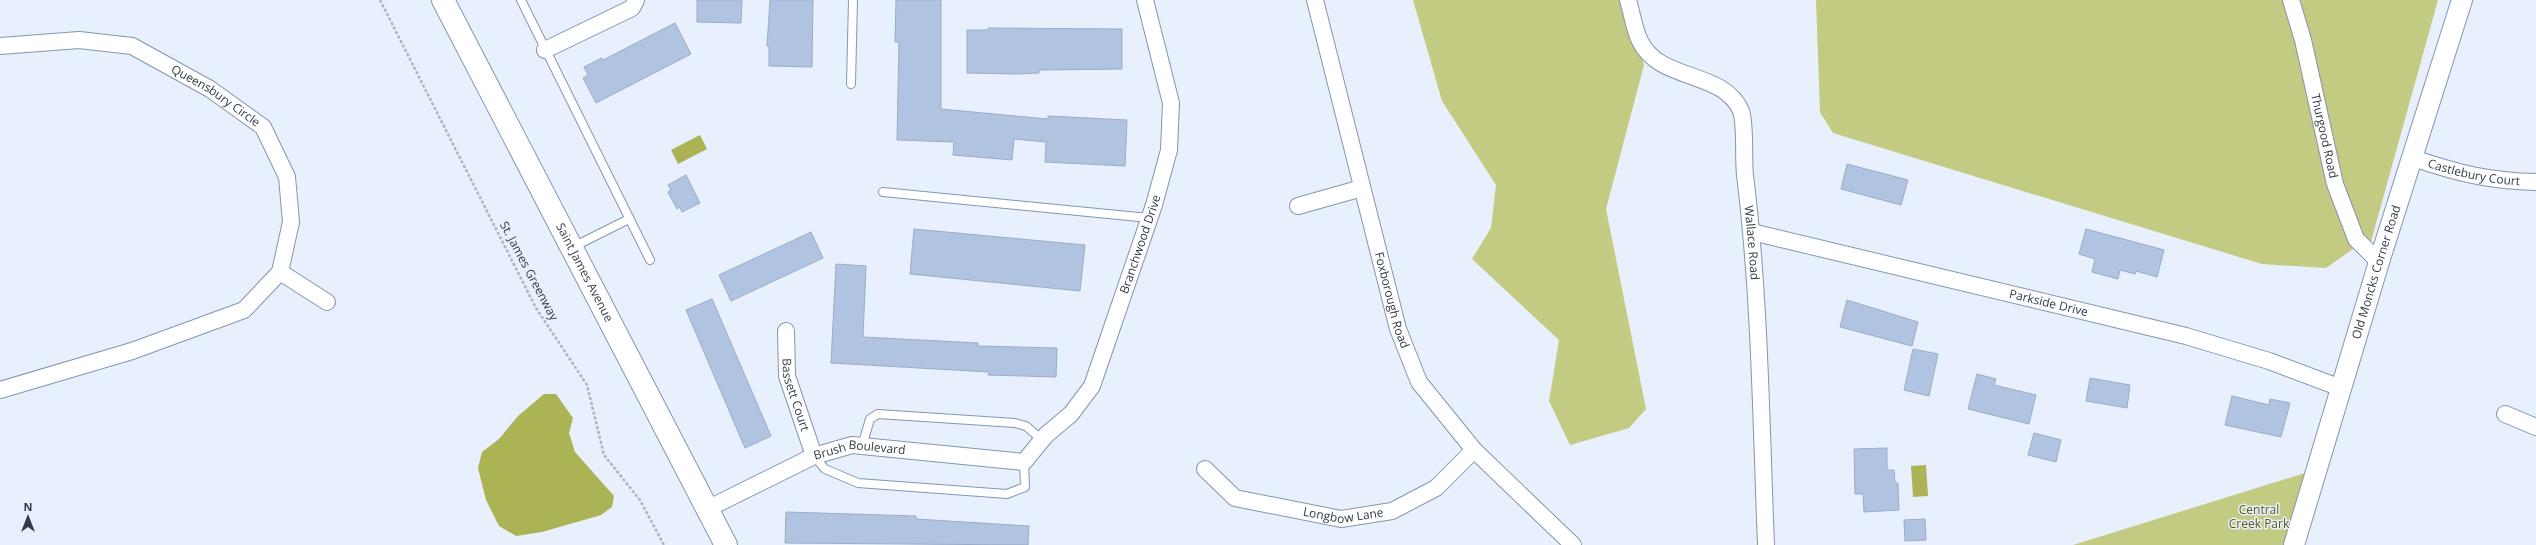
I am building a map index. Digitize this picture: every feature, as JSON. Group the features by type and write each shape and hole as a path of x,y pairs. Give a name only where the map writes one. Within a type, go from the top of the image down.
{"main road":[{"name":"Saint James Avenue","path":"443,0 726,545"}],"street":[{"path":"545,50 632,8 636,0"},
{"name":"Branchwood Drive","path":"1024,462 1042,440 1071,414 1092,386 1149,218 1169,150 1171,103 1145,0"},
{"name":"Foxborough Road","path":"1315,0 1398,329 1419,382 1474,450 1573,545"},
{"name":"Wallace Road","path":"1628,0 1640,42 1657,61 1721,88 1736,99 1742,114 1744,164 1752,232 1766,545"},
{"name":"Thurgood Road","path":"2291,0 2303,40 2335,184 2356,238 2379,262"},
{"name":"Old Moncks Corner Road","path":"2294,545 2379,262 2462,0"},
{"name":"Queensbury Circle","path":"0,46 79,40 132,46 210,88 263,127 287,178 291,222 280,272"},
{"name":"Castlebury Court","path":"2413,158 2452,171 2500,182 2536,182"},
{"path":"1298,206 1362,188"},
{"name":"Parkside Drive","path":"1752,232 2186,336 2270,361 2341,388"},
{"path":"0,390 132,351 244,310 280,272 327,302"},
{"name":"Bassett Court","path":"786,331 787,376 814,456"},
{"path":"2505,414 2536,427"},
{"name":"Brush Boulevard","path":"708,510 814,456 852,446 1024,462"},
{"name":"Longbow Lane","path":"1205,469 1234,498 1341,519 1392,511 1436,488 1474,450"}],"lane":[{"path":"521,0 650,260"},
{"path":"851,84 853,0"},
{"path":"883,192 1149,218"},
{"path":"572,248 629,219"},
{"path":"862,446 870,419 878,414 1015,423 1026,426 1042,440"},
{"path":"814,456 825,469 858,483 1008,494 1025,487 1024,462"}],"path":[{"name":"St. James Greenway","path":"380,0 536,308 587,385 604,455 640,500 664,545"}],"green space":[{"path":"1413,0 1624,0 1644,65 1606,209 1646,409 1629,428 1570,445 1549,401 1559,340 1472,259 1491,228 1496,185 1442,101"},
{"path":"1816,0 2438,0 2367,256 2353,249 2326,268 2262,264 1833,133 1820,112"},
{"name":"Central Creek Park","path":"2305,473 2284,545 2073,545"}],"shaded area":[{"path":"700,135 707,149 678,164 671,150"},
{"path":"544,394 556,394 573,418 569,433 575,452 614,496 612,507 601,515 542,532 516,536 499,526 486,500 478,468 482,452 499,439 518,416"},
{"path":"1926,465 1928,496 1913,497 1911,466"}],"building":[{"path":"697,0 742,0 741,23 697,22"},
{"path":"770,0 813,0 812,67 769,66 769,46 767,46"},
{"path":"896,0 941,0 941,109 1048,119 1048,116 1127,120 1125,166 1045,162 1046,142 1014,139 1012,160 953,155 954,142 897,140 899,42 895,42"},
{"path":"675,23 691,54 596,103 583,78 588,75 584,67 602,58 603,60"},
{"path":"988,28 1122,29 1122,69 1039,70 1039,73 1017,74 967,73 967,30 988,30"},
{"path":"1847,164 1908,180 1901,205 1841,189"},
{"path":"686,175 700,203 682,212 680,207 677,209 668,192 671,190 668,185"},
{"path":"914,229 1085,245 1080,291 910,274"},
{"path":"2086,229 2164,250 2157,277 2136,271 2135,274 2120,270 2118,279 2092,272 2095,259 2079,254"},
{"path":"811,232 823,258 731,301 719,275"},
{"path":"836,264 866,266 863,337 978,343 978,346 1057,348 1056,377 988,375 989,372 831,363"},
{"path":"712,299 771,436 745,448 686,310"},
{"path":"1847,300 1918,322 1912,346 1840,327"},
{"path":"1913,349 1938,354 1929,396 1904,390"},
{"path":"1977,374 1996,379 1994,385 2036,395 2029,424 1968,409"},
{"path":"2090,378 2130,385 2127,408 2086,401"},
{"path":"2232,396 2269,405 2270,399 2290,403 2281,437 2225,425"},
{"path":"2034,433 2061,440 2056,462 2028,455"},
{"path":"1887,448 1887,470 1894,470 1895,483 1898,483 1899,510 1864,512 1863,494 1855,494 1854,449"},
{"path":"786,512 916,516 916,519 1029,526 1028,545 785,543"},
{"path":"1925,519 1926,540 1905,541 1904,520"}]}
